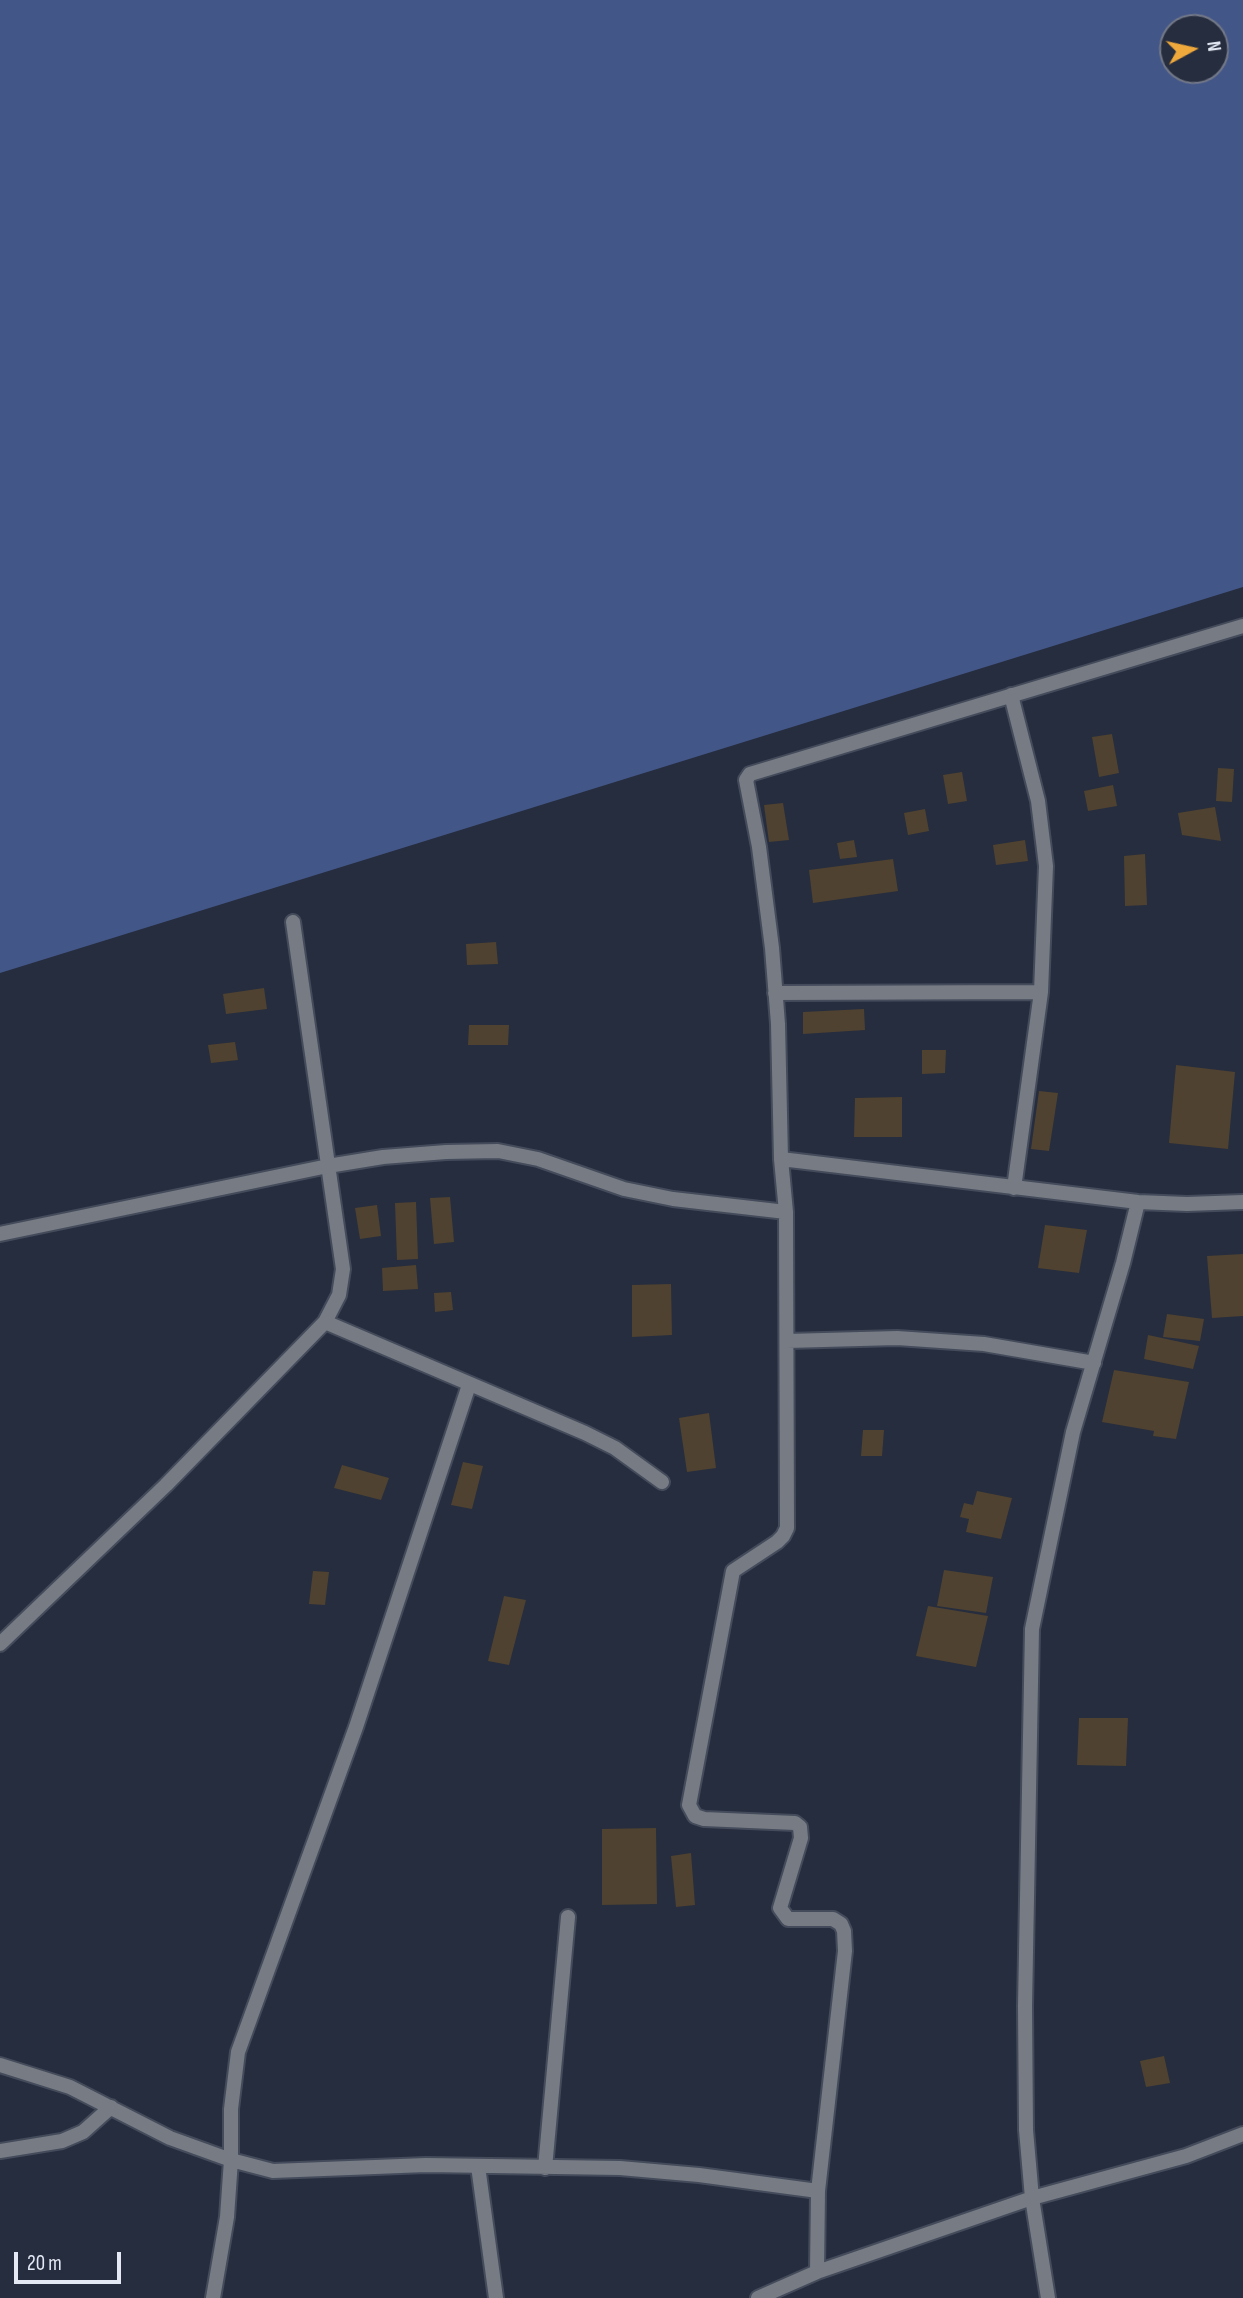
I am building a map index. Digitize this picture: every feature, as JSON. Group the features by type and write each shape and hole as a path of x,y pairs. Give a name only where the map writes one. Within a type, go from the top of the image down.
{"street":[{"path":"817,2272 818,2191 845,1951 844,1931 841,1924 833,1919 788,1919 780,1909 801,1838 800,1828 796,1823 704,1819 695,1816 689,1805 730,1595 729,1580 733,1571 777,1542 787,1528 786,1213 781,1159 775,993 759,847 746,785 747,776 1243,626"},
{"path":"1011,695 1038,802 1046,866 1041,992 1014,1188"},
{"path":"0,1644 166,1485 325,1322 339,1295 343,1269 293,922"},
{"path":"775,993 1041,992"},
{"path":"0,1234 328,1166 383,1157 498,1152 538,1159 636,1192 786,1213"},
{"path":"781,1159 1138,1202 1243,1202"},
{"path":"1048,2298 1032,2198 1026,2130 1025,2006 1032,1629 1073,1432 1138,1202"},
{"path":"325,1322 615,1448 662,1482"},
{"path":"788,1341 897,1338 984,1345 1094,1363"},
{"path":"213,2298 227,2217 232,2160 231,2109 238,2052 356,1727 468,1385"},
{"path":"545,2168 568,1917"},
{"path":"0,2064 70,2087 170,2138 273,2171 346,2167 620,2168 699,2175 818,2191"},
{"path":"0,2151 62,2141 83,2132 111,2107"},
{"path":"758,2298 817,2272 1032,2198 1186,2156 1243,2134"},
{"path":"478,2166 496,2298"}],"shaded area":[{"path":"0,0 1243,0 1243,587 0,973"}],"building":[{"path":"1112,734 1119,773 1099,777 1092,737"},
{"path":"1218,768 1234,769 1232,802 1216,801"},
{"path":"962,772 967,801 948,804 943,775"},
{"path":"1113,785 1117,806 1088,811 1084,791"},
{"path":"783,803 789,840 769,842 764,805"},
{"path":"1215,807 1221,841 1182,835 1178,813"},
{"path":"925,809 929,831 908,835 904,813"},
{"path":"854,840 857,857 840,859 837,843"},
{"path":"1025,840 1028,861 996,865 993,845"},
{"path":"1145,854 1147,905 1125,906 1124,856"},
{"path":"893,859 898,891 813,903 809,870"},
{"path":"496,942 498,964 467,965 466,944"},
{"path":"264,988 267,1009 226,1014 223,994"},
{"path":"864,1009 865,1030 803,1034 803,1012"},
{"path":"469,1025 509,1025 508,1045 468,1045"},
{"path":"235,1042 238,1060 211,1063 208,1045"},
{"path":"922,1050 946,1050 945,1073 922,1074"},
{"path":"1176,1065 1235,1072 1228,1149 1169,1143"},
{"path":"1039,1091 1058,1093 1049,1151 1031,1149"},
{"path":"902,1097 902,1137 854,1137 855,1098"},
{"path":"450,1197 454,1242 434,1244 430,1198"},
{"path":"416,1202 418,1259 397,1260 395,1203"},
{"path":"377,1205 381,1236 360,1239 355,1208"},
{"path":"1045,1225 1087,1230 1079,1273 1038,1268"},
{"path":"1243,1254 1243,1316 1212,1318 1207,1256"},
{"path":"416,1265 418,1289 383,1291 382,1268"},
{"path":"671,1284 672,1335 632,1337 632,1285"},
{"path":"451,1292 453,1310 435,1312 434,1293"},
{"path":"1167,1314 1204,1319 1200,1341 1163,1337"},
{"path":"1148,1335 1199,1346 1193,1369 1144,1359"},
{"path":"1114,1370 1189,1382 1176,1439 1153,1436 1154,1431 1102,1422"},
{"path":"709,1413 716,1468 687,1472 679,1418"},
{"path":"863,1430 884,1430 882,1456 861,1456"},
{"path":"463,1462 483,1466 472,1509 451,1505"},
{"path":"342,1465 389,1478 381,1500 334,1488"},
{"path":"977,1491 1012,1498 1001,1539 966,1532 969,1519 960,1517 964,1503 973,1505"},
{"path":"944,1570 993,1577 986,1613 937,1606"},
{"path":"313,1571 329,1572 325,1605 309,1604"},
{"path":"504,1596 526,1600 509,1665 488,1661"},
{"path":"928,1606 988,1616 976,1667 916,1656"},
{"path":"1079,1718 1128,1718 1126,1766 1077,1765"},
{"path":"656,1828 657,1904 602,1905 602,1829"},
{"path":"691,1853 695,1905 676,1907 671,1856"},
{"path":"1164,2056 1170,2083 1146,2087 1140,2061"}]}
